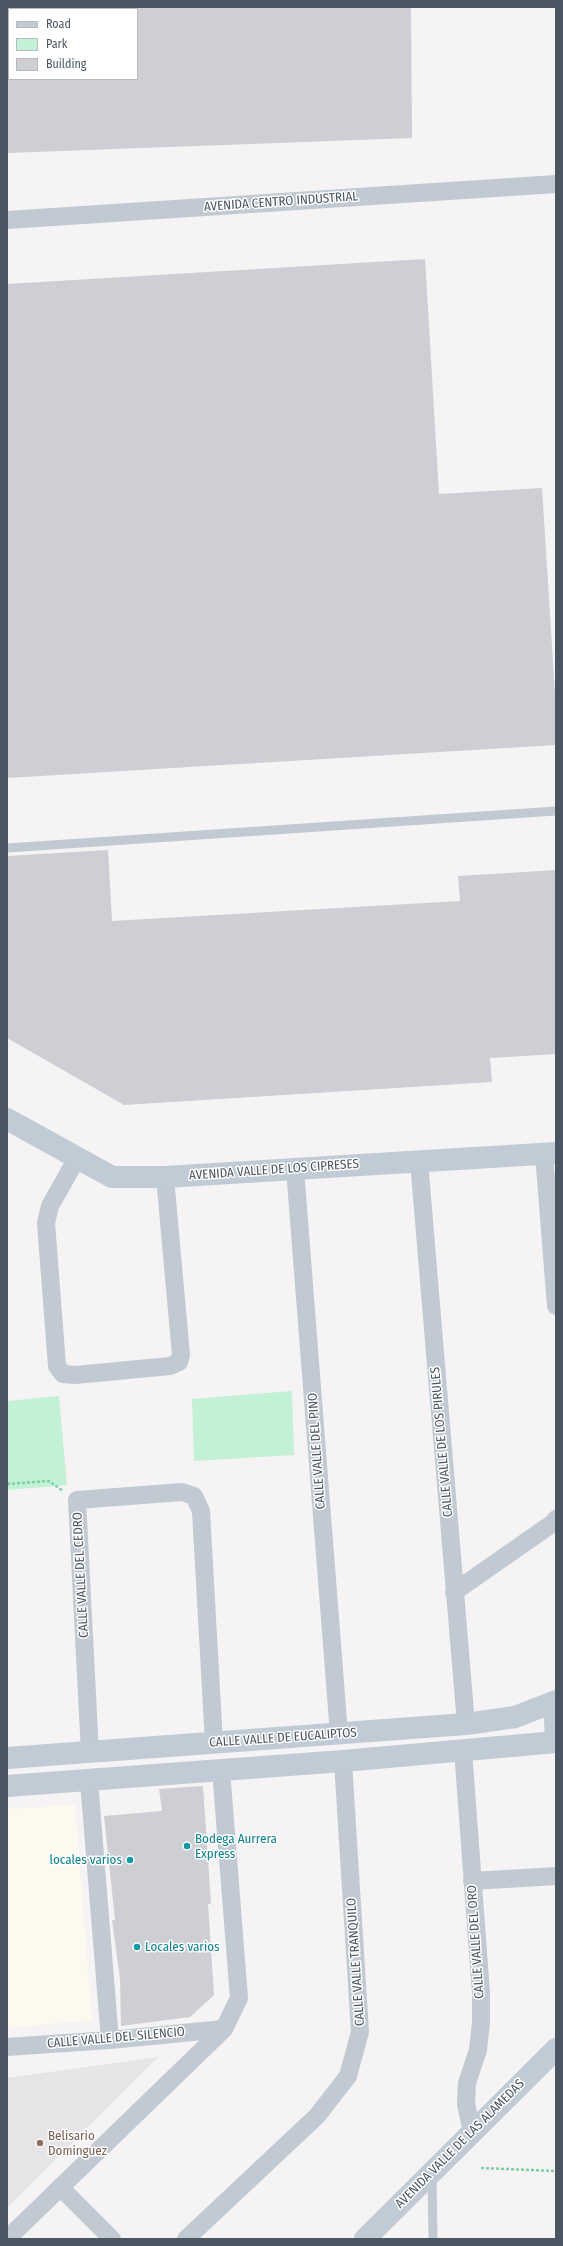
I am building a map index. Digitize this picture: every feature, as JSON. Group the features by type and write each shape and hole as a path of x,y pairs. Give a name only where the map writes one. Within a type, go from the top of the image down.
{"street":[{"name":"AVENIDA CENTRO INDUSTRIAL","path":"7,220 556,184"},
{"name":"AVENIDA VALLE DE LOS CIPRESES","path":"7,1119 112,1177 165,1177 419,1160 550,1154"},
{"path":"550,1154 556,1306"},
{"path":"77,1158 50,1206 46,1223 57,1366 63,1374 75,1376 170,1366 179,1362 181,1355 165,1177"},
{"name":"CALLE VALLE DE LOS PIRULES","path":"419,1160 466,1724"},
{"name":"CALLE VALLE DEL PINO","path":"295,1169 339,1734"},
{"name":"CALLE VALLE DEL CEDRO","path":"90,1753 77,1500 182,1492 194,1496 201,1512 214,1743"},
{"path":"454,1592 553,1523 556,1519"},
{"path":"555,1702 556,1739"},
{"name":"CALLE VALLE DE EUCALIPTOS","path":"7,1758 466,1724 515,1717 555,1702"},
{"name":"CALLE VALLE DE EUCALIPTOS","path":"7,1786 343,1761 556,1742"},
{"name":"CALLE VALLE DEL ORO","path":"463,1750 481,2022 478,2050 467,2090 466,2104 472,2132"},
{"name":"CALLE VALLE TRANQUILO","path":"186,2239 317,2116 348,2076 360,2032 343,1761"},
{"name":"CALLE VALLE DEL SILENCIO","path":"7,2239 224,2029 238,1998 221,1770"},
{"path":"89,1781 110,2040"},
{"path":"472,1881 556,1876"},
{"name":"CALLE VALLE DEL SILENCIO","path":"7,2047 110,2040 224,2029"},
{"name":"AVENIDA VALLE DE LAS ALAMEDAS","path":"365,2239 556,2049"},
{"path":"60,2187 112,2239"}],"lane":[{"path":"7,848 556,811"},
{"path":"432,2172 433,2239"}],"path":[{"path":"7,1484 49,1481 77,1500"},
{"path":"481,2168 556,2172"}],"shaded area":[{"path":"75,1805 92,2020 7,2028 7,1809"},
{"name":"Belisario Dominguez","path":"158,2057 7,2208 7,2078"}],"green space":[{"path":"292,1391 294,1455 194,1461 192,1399"},
{"path":"59,1396 67,1485 7,1490 7,1401"}],"building":[{"path":"411,7 412,138 7,153 7,79 138,80 137,8"},
{"path":"425,259 439,494 542,488 556,710 556,745 7,778 7,284"},
{"path":"108,850 112,921 460,901 458,876 556,870 556,1054 490,1058 492,1082 124,1105 7,1038 7,856"},
{"path":"203,1786 211,1904 208,1904 214,1995 190,2017 121,2026 120,1979 112,1920 115,1920 104,1816 162,1811 159,1789"}],"place":[{"name":"Bodega Aurrera Express","path":"187,1846"},
{"name":"locales varios","path":"130,1860"},
{"name":"Locales varios","path":"137,1947"},
{"name":"Belisario Dominguez","path":"40,2143"}]}
